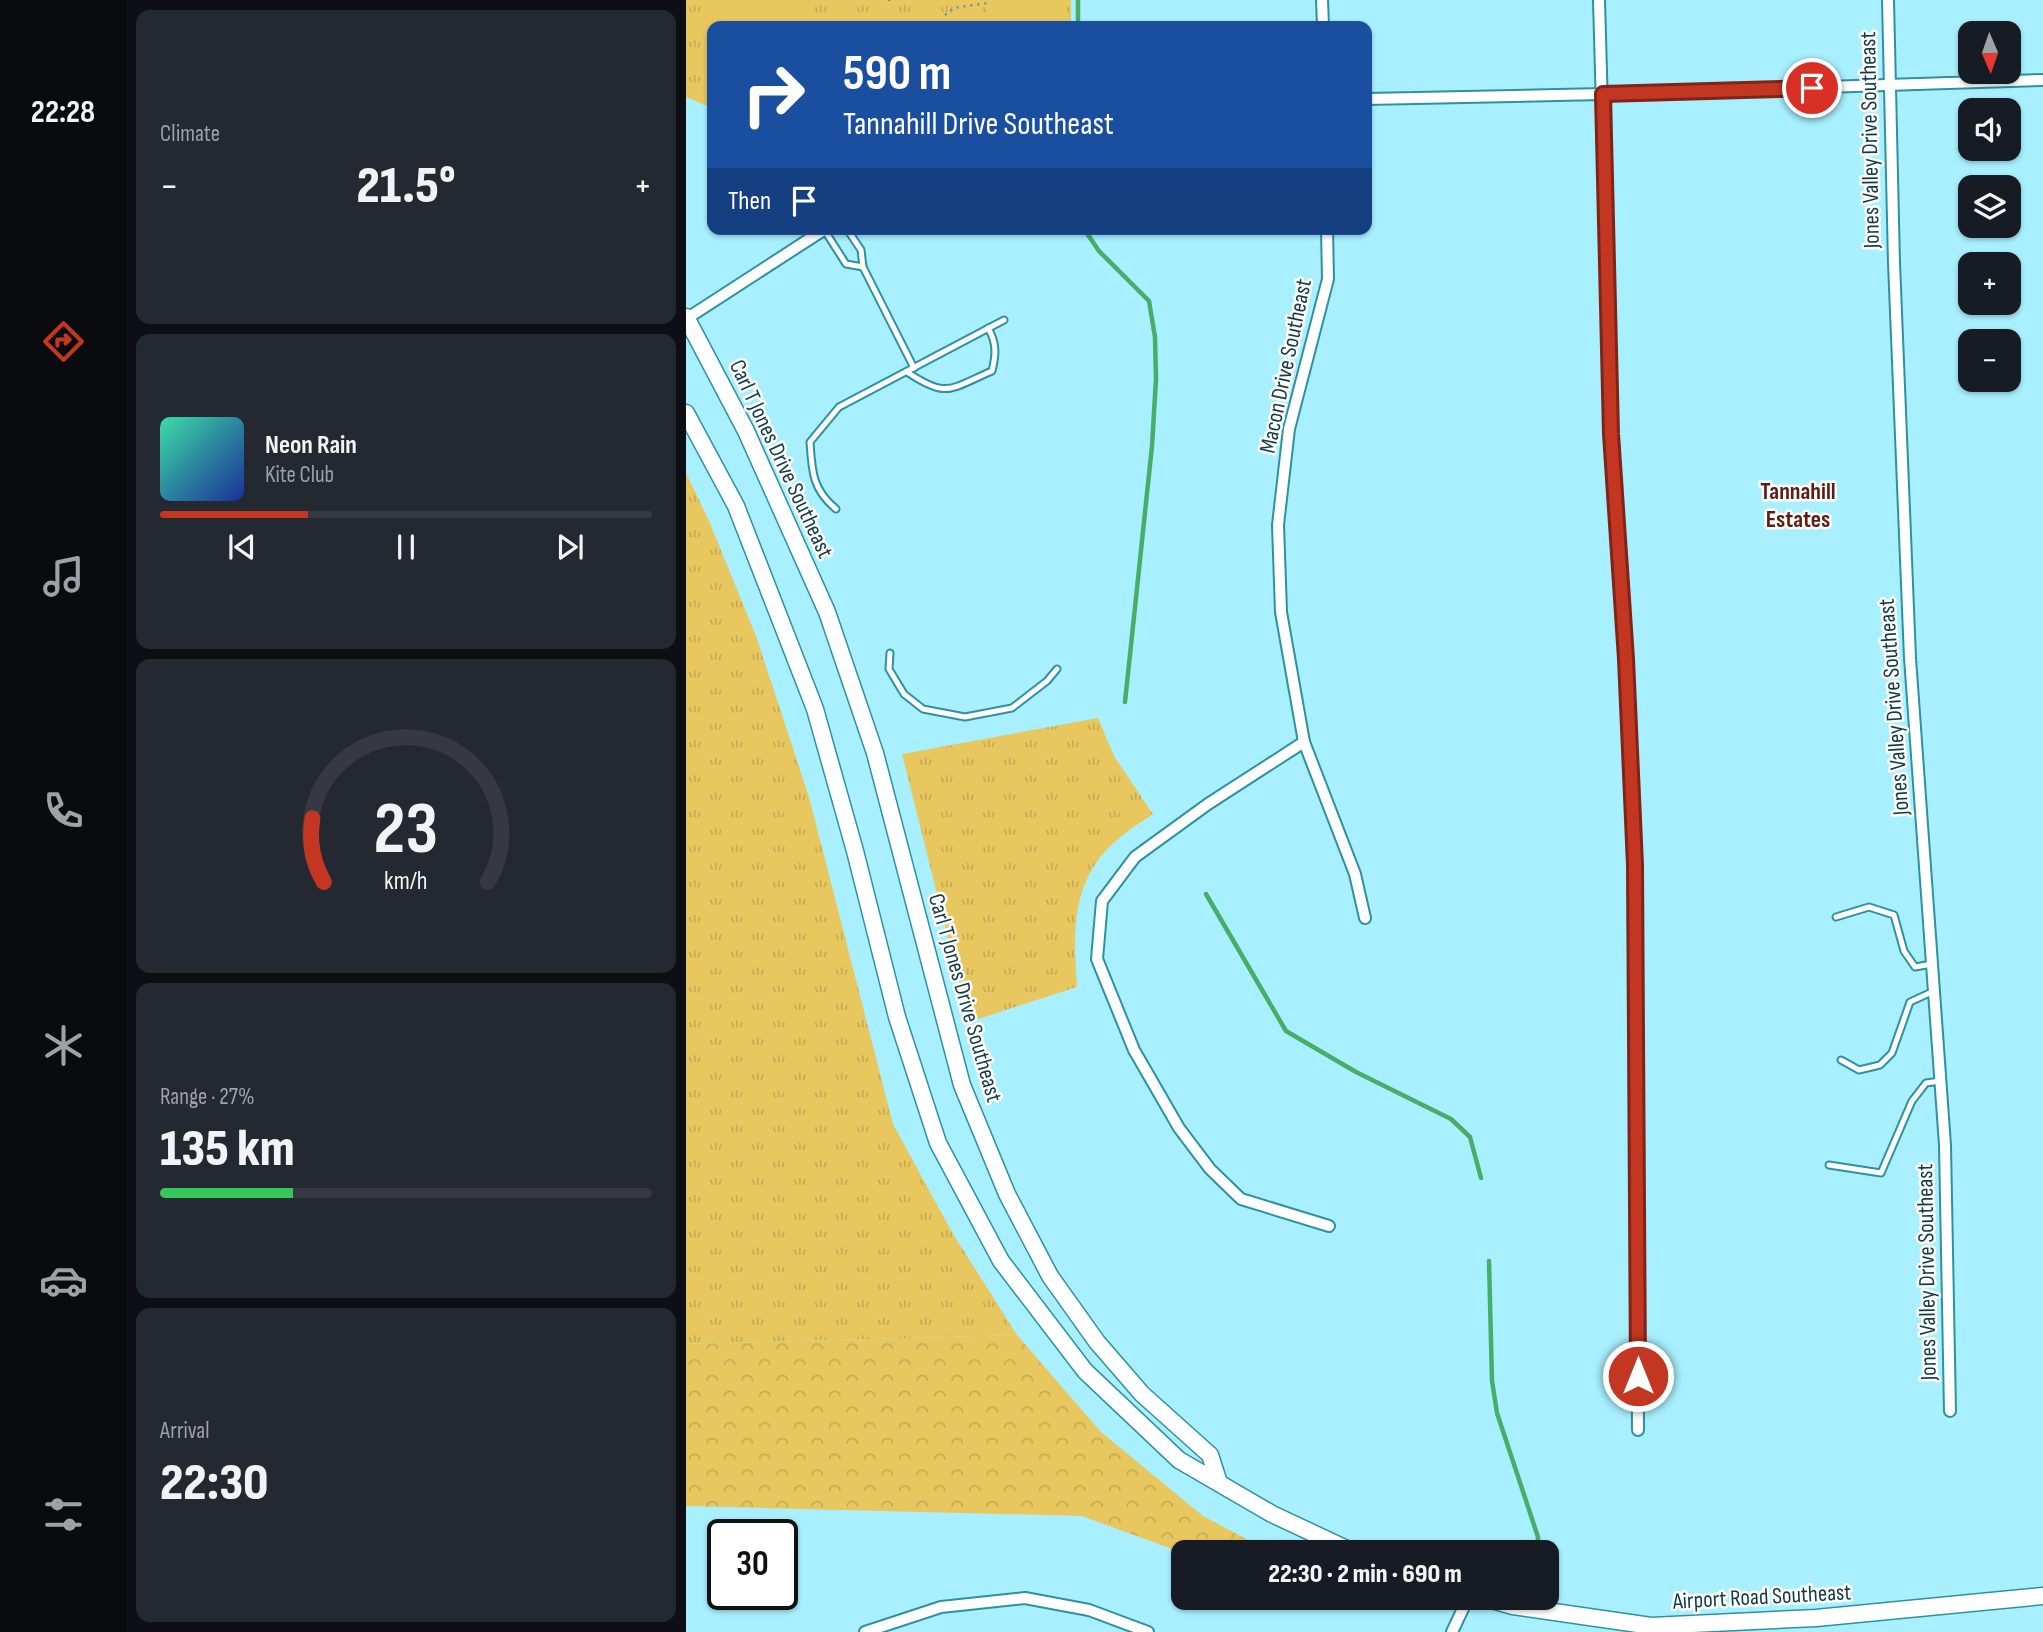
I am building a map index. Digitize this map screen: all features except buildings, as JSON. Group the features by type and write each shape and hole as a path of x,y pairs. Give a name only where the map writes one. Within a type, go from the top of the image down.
{"main road":[{"name":"Carl T Jones Drive Southeast","path":"686,319 746,431 827,612 875,753 962,1085 1007,1194 1050,1276 1097,1342 1142,1394 1210,1455 1219,1483"},
{"path":"686,413 736,506 816,709 897,1017 938,1143 1001,1261 1085,1371 1179,1460 1272,1514 1327,1540"},
{"name":"Airport Road Southeast","path":"1541,1610 1651,1626 1816,1618 2043,1596"}],"street":[{"path":"1322,0 1323,21"},
{"path":"1599,0 1611,434 1626,659 1635,865 1638,1430"},
{"name":"Jones Valley Drive Southeast","path":"1888,0 1894,263 1910,658 1945,1145 1950,1411"},
{"path":"1372,99 2043,80"},
{"path":"686,319 817,235"},
{"name":"Macon Drive Southeast","path":"1327,235 1328,279 1289,429 1278,525 1281,612 1304,742 1355,874 1365,918"},
{"path":"1304,742 1208,804 1135,857 1102,901 1097,959 1134,1050 1179,1128 1210,1169 1241,1199 1329,1226"},
{"path":"865,1632 941,1607 1025,1598 1089,1610 1148,1632"},
{"path":"1452,1632 1462,1610"}],"lane":[{"path":"828,235 846,264 863,267"},
{"path":"851,235 861,250 863,267 914,368"},
{"path":"836,509 822,497 812,470 810,442 839,407 1003,320"},
{"path":"907,372 938,389 949,389 992,370 996,355 994,337 988,328"},
{"path":"890,653 889,669 904,694 923,709 965,717 1012,708 1047,681 1057,669"},
{"path":"1836,917 1869,907 1894,915 1904,951 1915,967 1932,964"},
{"path":"1841,1060 1859,1070 1880,1065 1892,1053 1910,1002 1934,990"},
{"path":"1829,1165 1881,1172 1912,1101 1926,1083 1940,1082"}],"path":[{"path":"946,15 954,8 987,3"}],"green space":[{"path":"686,0 1071,0 1071,21 707,21 707,106 686,97"},
{"path":"718,0 789,0 790,21 718,21"},
{"path":"987,0 1056,0 1056,21 987,21"},
{"path":"686,473 709,521 756,636 809,797 893,1124 953,1234 1017,1335 686,1344"},
{"path":"1098,718 1114,756 1153,814 1122,836 1102,855 1083,889 1076,926 1077,987 969,1022 902,754"},
{"path":"1017,1335 1101,1432 1203,1516 1248,1540 1171,1540 1171,1549 1082,1516 686,1506 686,1344"}],"waterway":[{"path":"1078,0 1078,21"},
{"path":"1088,235 1099,251 1149,301 1155,337 1156,379 1152,446 1125,702"},
{"path":"1206,894 1286,1031 1356,1072 1451,1119 1470,1137 1481,1178"},
{"path":"1489,1261 1492,1381 1497,1413 1538,1540"}],"district":[{"name":"Tannahill Estates","path":"1798,505"}],"route":[{"path":"1638,1376 1635,865 1626,659 1611,434 1603,94 1812,88"}]}
